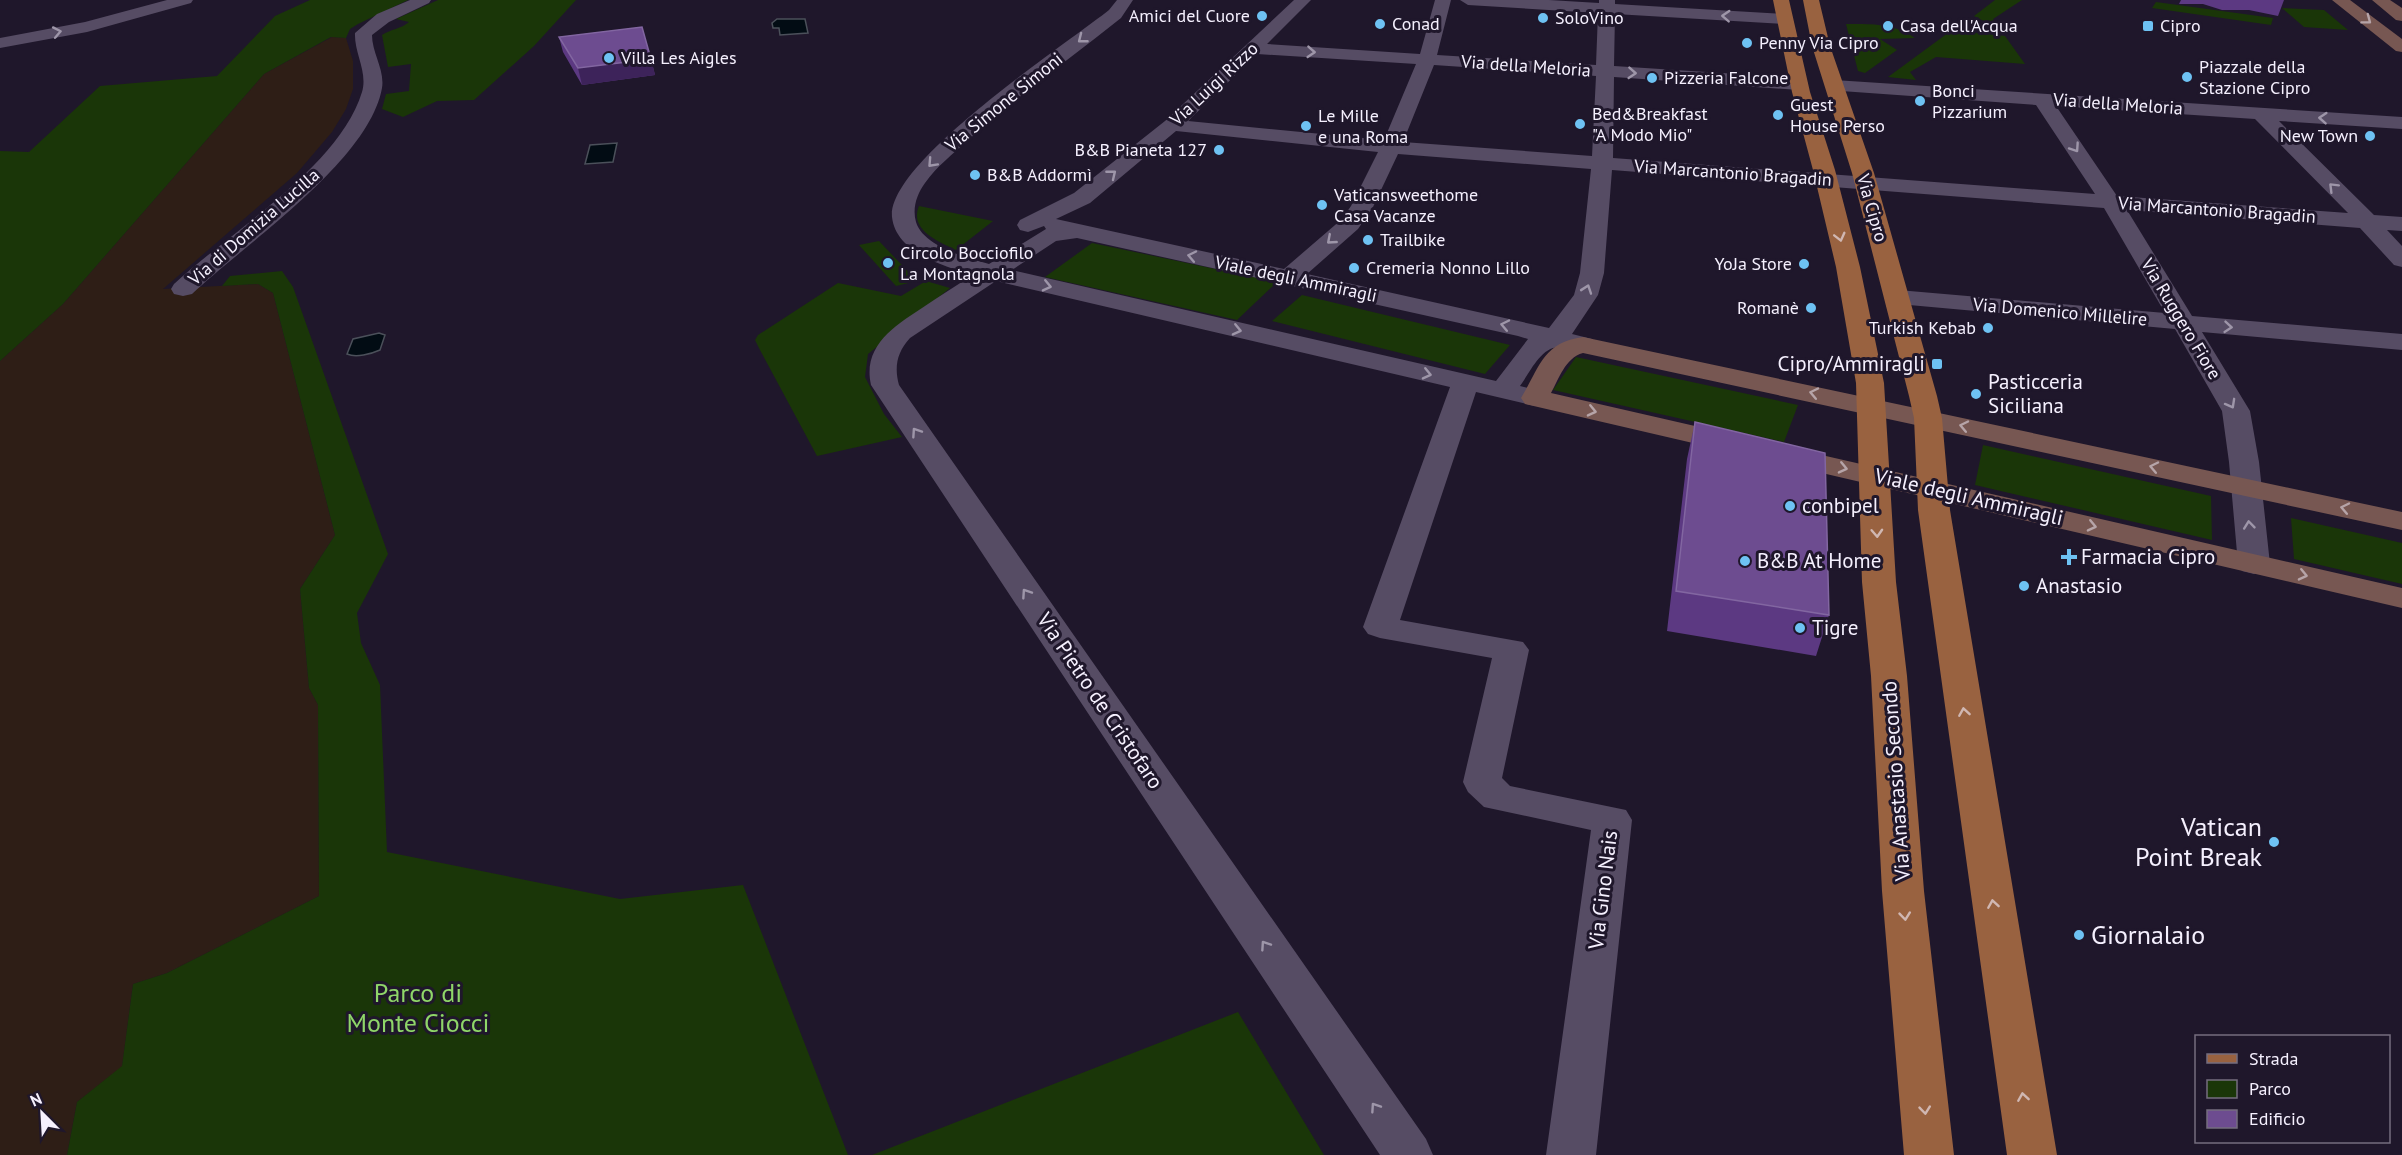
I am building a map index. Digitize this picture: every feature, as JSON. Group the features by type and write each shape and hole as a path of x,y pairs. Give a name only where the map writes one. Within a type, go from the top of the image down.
{"main road":[{"name":"Via Cipro","path":"1781,0 1799,84 1848,267 1870,383 1871,406"},
{"name":"Via Cipro","path":"1811,0 1834,86 1898,297 1928,418"},
{"path":"2340,0 2402,47"},
{"path":"2380,0 2402,16"},
{"path":"1535,398 1558,358 1568,348 1583,345"},
{"name":"Viale degli Ammiragli","path":"1583,345 2402,521"},
{"name":"Viale degli Ammiragli","path":"1535,398 1874,474 2402,598"},
{"name":"Via Anastasio Secondo","path":"1871,406 1903,891 1929,1155"},
{"path":"1928,418 1934,510 2032,1155"}],"street":[{"path":"0,43 87,27 185,0"},
{"name":"Via di Domizia Lucilla","path":"183,289 298,191 331,157 355,126 372,90 374,76 364,33 383,18 423,0"},
{"name":"Via Simone Simoni","path":"979,269 930,249 909,231 903,212 908,194 934,160 990,108 1110,18 1125,0"},
{"name":"Via Luigi Rizzo","path":"979,269 1011,234 1082,198 1172,125 1303,0"},
{"path":"1290,278 1350,224 1362,207 1427,60 1443,0"},
{"path":"1468,0 1608,4 1784,19"},
{"path":"1502,391 1538,343 1555,337 1571,319 1586,295 1592,273 1602,163 1608,4"},
{"name":"Via della Meloria","path":"1253,48 1799,84"},
{"name":"Via della Meloria","path":"1834,86 2402,123"},
{"name":"Via Ruggero Fiore","path":"2042,99 2111,202 2235,411 2254,564"},
{"path":"2260,113 2367,221 2402,260"},
{"name":"Via Marcantonio Bragadin","path":"1172,125 1390,147 2402,224"},
{"name":"Viale degli Ammiragli","path":"1036,222 1583,345"},
{"path":"979,269 1049,235 1076,231"},
{"name":"Viale degli Ammiragli","path":"979,269 1535,398"},
{"name":"Via Pietro de Cristofaro","path":"979,269 892,342 882,364 885,385 1408,1155"},
{"name":"Via Domenico Millelire","path":"1898,297 2402,342"},
{"name":"Via Gino Nais","path":"1465,383 1400,577 1380,627 1511,650 1482,783 1498,797 1612,820 1571,1155"}],"shaded area":[{"path":"777,19 805,19 808,33 780,35 779,28 773,28 772,23"},
{"path":"332,37 346,38 353,61 353,89 346,109 332,132 297,173 163,289 258,284 273,293 335,535 300,589 309,688 318,705 319,896 167,973 133,984 122,1067 77,1102 67,1155 0,1155 0,361 63,304 264,74"},
{"path":"617,143 613,162 585,164 590,145"},
{"path":"379,333 385,335 380,350 359,356 347,354 353,339"}],"green space":[{"path":"310,0 408,0 358,24 350,29 346,38 331,37 264,74 63,304 0,361 0,151 29,152 100,86 217,76 275,16"},
{"path":"438,0 576,0 534,46 474,100 437,101 403,117 382,109 386,94 409,91 411,64 388,67 382,35 409,22 396,19"},
{"path":"1995,0 2022,0 1993,19 1999,27 1974,16"},
{"path":"2156,2 2273,18 2271,25 2152,8"},
{"path":"2282,8 2324,10 2348,30 2304,27"},
{"path":"1846,24 1891,27 1915,38 1880,39 1897,50 1865,73 1858,71"},
{"path":"1952,30 2005,36 2025,64 1936,57 1910,72 1916,80 1888,77"},
{"path":"919,206 993,221 956,250 927,234 918,222"},
{"name":"Circolo Bocciofilo La Montagnola","path":"879,241 917,281 896,286 859,245"},
{"path":"1092,243 1277,282 1237,320 1045,277"},
{"name":"Parco di Monte Ciocci","path":"282,271 293,287 388,554 357,613 361,643 380,685 387,852 620,899 743,885 848,1155 67,1155 77,1102 122,1066 133,984 167,973 319,896 318,705 309,688 300,589 335,535 273,293 258,284 222,286 230,276"},
{"path":"926,281 950,288 868,354 865,377 884,414 902,437 817,456 755,340 758,335 838,283 901,296"},
{"path":"1302,295 1510,345 1485,374 1272,321"},
{"path":"1576,357 1798,405 1784,442 1553,390"},
{"path":"1983,445 2211,496 2212,540 1975,485"},
{"path":"2291,518 2402,543 2402,584 2294,559"},
{"path":"1238,1012 1324,1155 872,1155"}],"building":[{"path":"642,27 651,59 578,68 559,37"},
{"name":"B&B At Home","path":"1695,422 1825,453 1829,615 1676,591"}],"place":[{"name":"Amici del Cuore","path":"1262,16"},
{"name":"SoloVino","path":"1543,18"},
{"name":"Conad","path":"1380,24"},
{"name":"Casa dell'Acqua","path":"1888,26"},
{"name":"Cipro","path":"2148,26"},
{"name":"Penny Via Cipro","path":"1747,43"},
{"name":"Villa Les Aigles","path":"609,58"},
{"name":"Piazzale della Stazione Cipro","path":"2187,77"},
{"name":"Pizzeria Falcone","path":"1652,78"},
{"name":"Bonci Pizzarium","path":"1920,101"},
{"name":"Guest House Perso","path":"1778,115"},
{"name":"Bed&Breakfast \"A Modo Mio\"","path":"1580,124"},
{"name":"Le Mille e una Roma","path":"1306,126"},
{"name":"New Town","path":"2370,136"},
{"name":"B&B Pianeta 127","path":"1219,150"},
{"name":"B&B Addormì","path":"975,175"},
{"name":"Vaticansweethome Casa Vacanze","path":"1322,205"},
{"name":"Trailbike","path":"1368,240"},
{"name":"Circolo Bocciofilo La Montagnola","path":"888,263"},
{"name":"YoJa Store","path":"1804,264"},
{"name":"Cremeria Nonno Lillo","path":"1354,268"},
{"name":"Romanè","path":"1811,308"},
{"name":"Turkish Kebab","path":"1988,328"},
{"name":"Cipro/Ammiragli","path":"1937,364"},
{"name":"Pasticceria Siciliana","path":"1976,394"},
{"name":"conbipel","path":"1790,506"},
{"name":"Farmacia Cipro","path":"2069,557"},
{"name":"B&B At Home","path":"1745,561"},
{"name":"Anastasio","path":"2024,586"},
{"name":"Tigre","path":"1800,628"},
{"name":"Vatican Point Break","path":"2274,842"},
{"name":"Giornalaio","path":"2079,935"}]}
